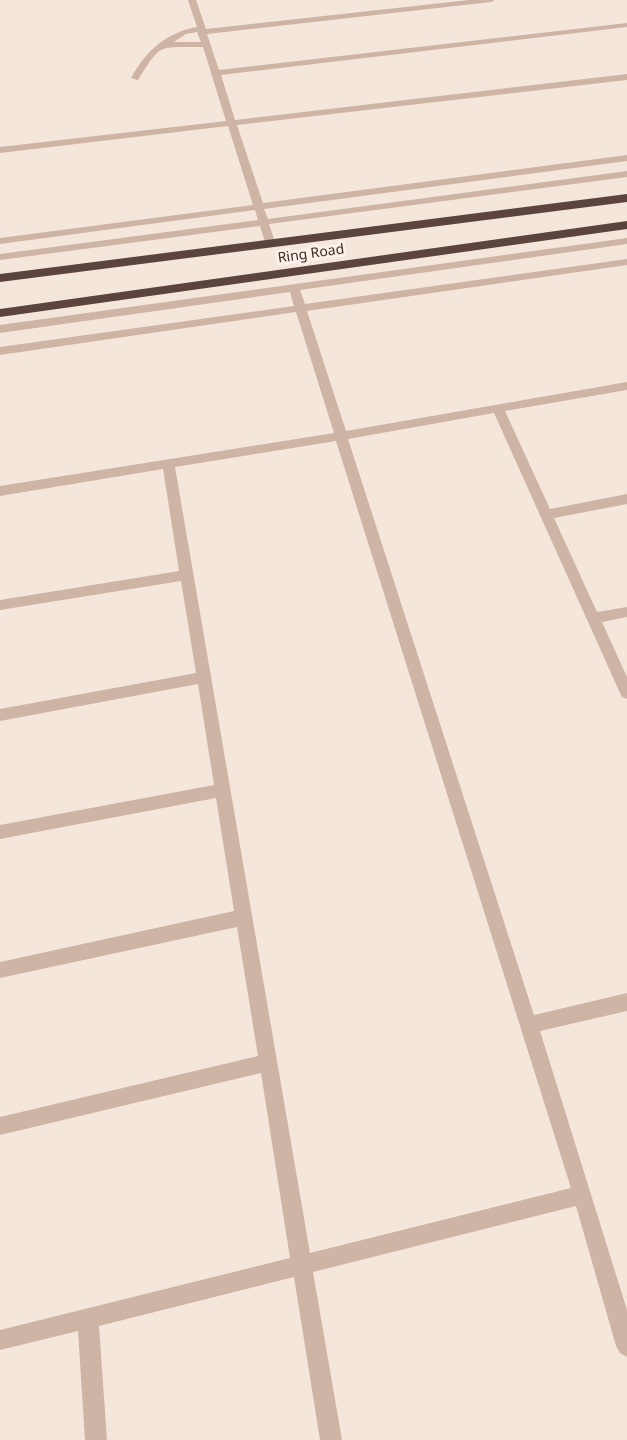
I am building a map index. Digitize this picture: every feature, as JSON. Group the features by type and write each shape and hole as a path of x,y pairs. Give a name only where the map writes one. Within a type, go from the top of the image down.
{"highway":[{"name":"Ring Road","path":"0,278 627,198"},
{"name":"Ring Road","path":"0,313 627,225"}],"street":[{"path":"192,0 270,243"},
{"path":"135,78 154,47 168,42 183,32 491,0"},
{"path":"214,72 627,26"},
{"path":"168,42 177,45 205,44"},
{"path":"0,150 627,77"},
{"path":"0,241 627,158"},
{"path":"0,257 264,224 627,174"},
{"path":"0,329 627,241"},
{"path":"0,351 627,262"},
{"path":"294,288 339,436 583,1196 627,1346"},
{"path":"0,491 627,386"},
{"path":"498,408 627,693"},
{"path":"168,464 331,1440"},
{"path":"546,515 627,499"},
{"path":"0,605 187,575"},
{"path":"593,618 627,612"},
{"path":"0,715 204,677"},
{"path":"0,832 223,790"},
{"path":"0,970 245,917"},
{"path":"528,1025 627,1002"},
{"path":"0,1126 269,1062"},
{"path":"0,1340 583,1196"},
{"path":"88,1318 96,1440"}]}
